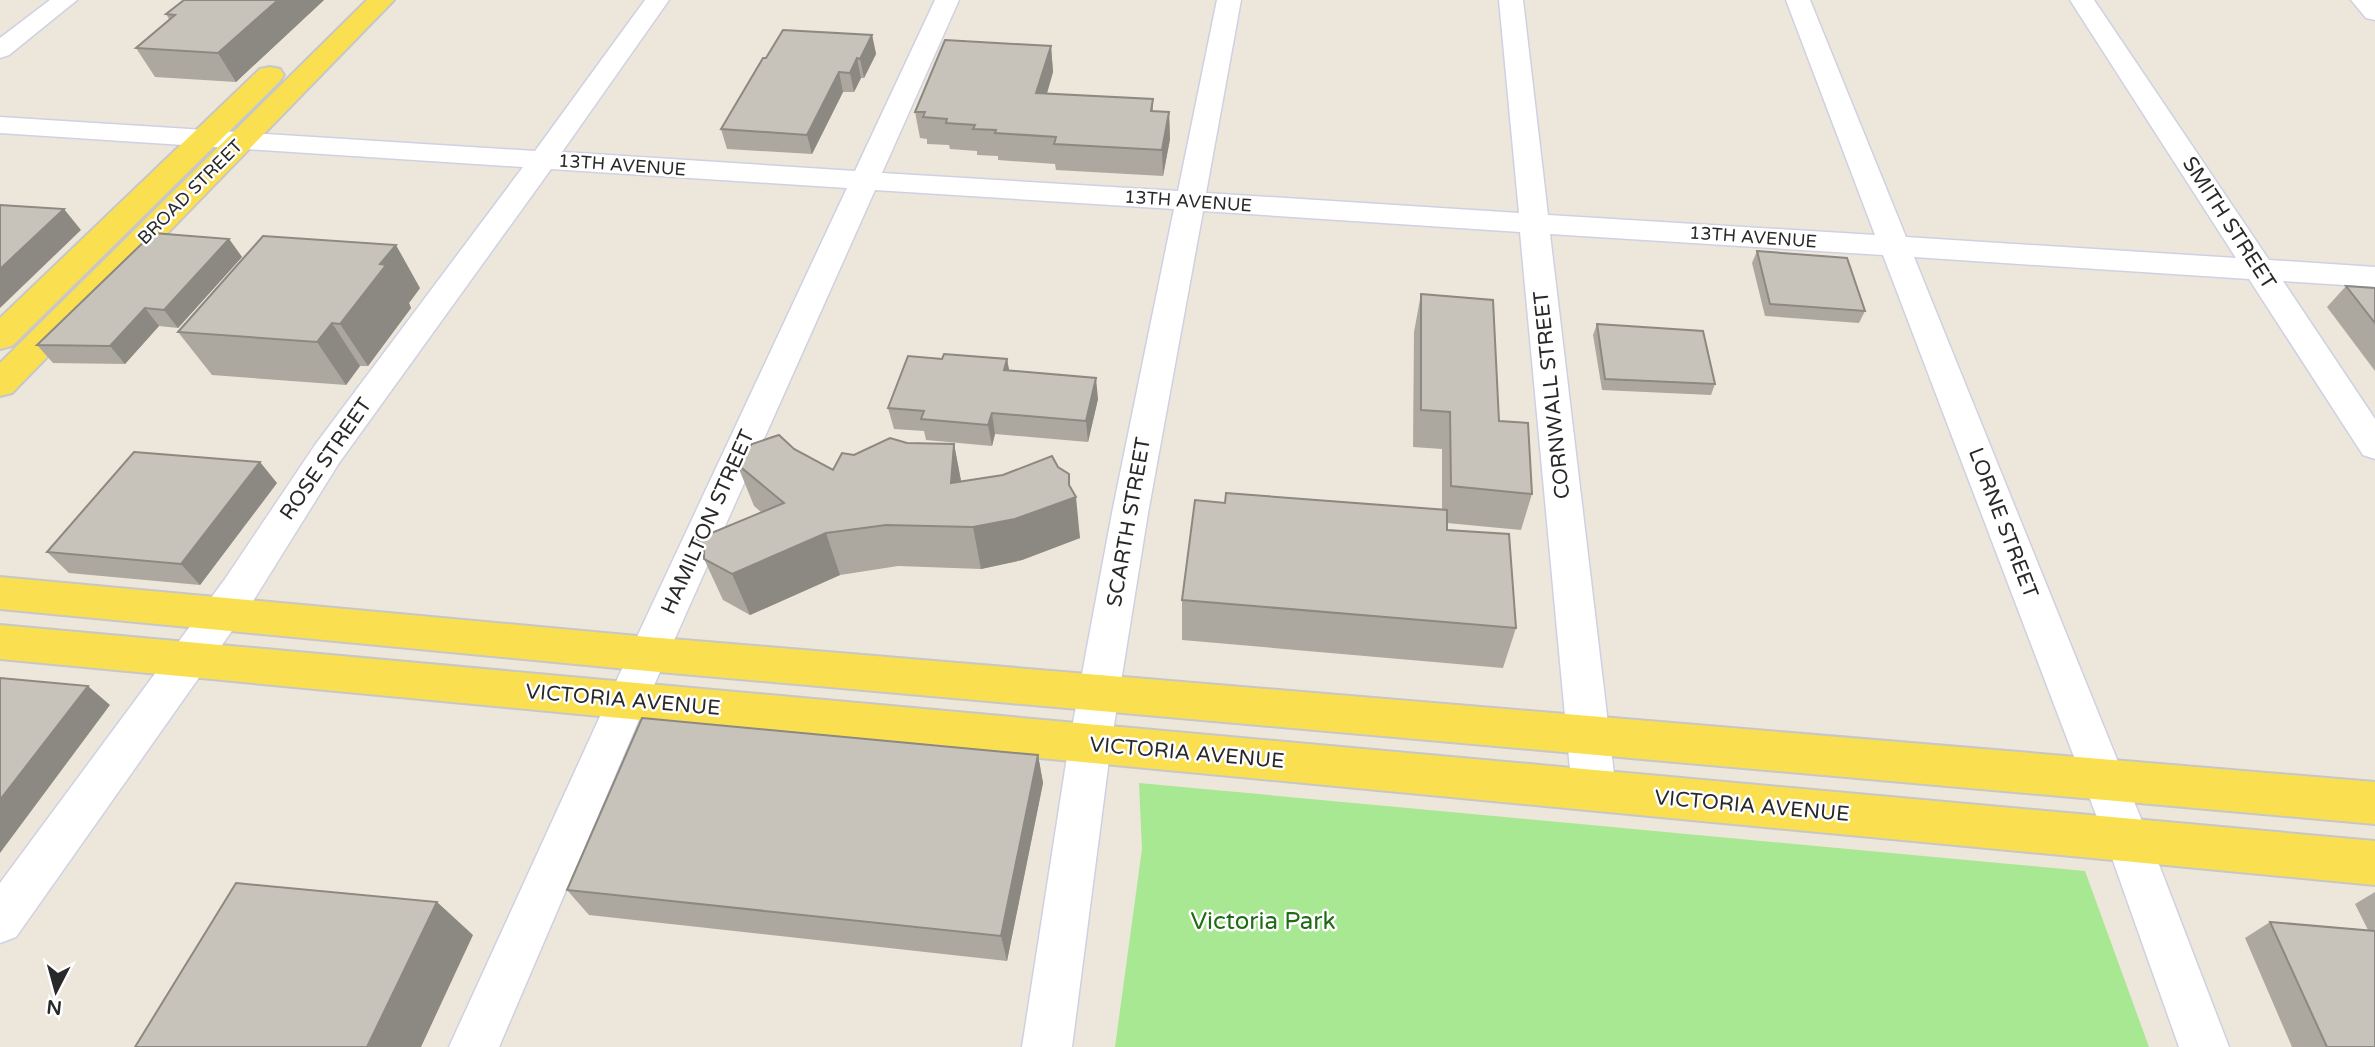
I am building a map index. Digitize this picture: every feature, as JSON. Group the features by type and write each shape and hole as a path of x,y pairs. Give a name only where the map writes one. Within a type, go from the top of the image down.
{"main road":[{"name":"BROAD STREET","path":"0,338 346,0"},
{"name":"BROAD STREET","path":"0,384 381,0"},
{"path":"0,593 1099,694 2375,803"},
{"name":"VICTORIA AVENUE","path":"0,642 2375,863"}],"street":[{"path":"0,50 65,0"},
{"name":"ROSE STREET","path":"0,921 222,613 327,454 657,0"},
{"name":"HAMILTON STREET","path":"474,1047 648,654 947,0"},
{"name":"SCARTH STREET","path":"1047,1047 1090,744 1188,201 1228,0"},
{"name":"CORNWALL STREET","path":"1511,0 1594,791"},
{"name":"LORNE STREET","path":"1798,0 2128,841 2204,1047"},
{"name":"SMITH STREET","path":"2082,0 2375,446"},
{"path":"2363,0 2375,13"},
{"name":"13TH AVENUE","path":"0,125 2375,277"}],"green space":[{"name":"Victoria Park","path":"1139,783 2085,871 2149,1047 1115,1047 1142,849"}],"building":[{"path":"184,0 278,0 218,53 136,48 175,15 166,14"},
{"path":"783,30 872,35 850,73 839,72 807,135 721,129 763,58 766,58"},
{"path":"945,40 1051,46 1036,93 1153,99 1151,111 1169,112 1162,150 1054,144 1056,137 995,133 996,130 973,129 975,125 946,123 947,119 923,117 925,112 915,112"},
{"path":"0,205 64,209 0,269"},
{"path":"153,233 229,239 164,310 145,308 110,346 37,345"},
{"path":"263,236 396,245 380,264 386,265 340,324 332,323 317,342 178,332"},
{"path":"1757,251 1847,258 1865,311 1770,304"},
{"path":"2346,286 2375,288 2375,323"},
{"path":"1421,294 1493,300 1499,421 1528,423 1532,494 1451,486 1450,412 1421,410"},
{"path":"1597,324 1703,331 1715,384 1605,379"},
{"path":"944,354 1007,359 1004,370 1096,378 1086,421 992,413 988,425 921,419 924,411 888,408 908,356 942,359"},
{"path":"779,435 794,449 833,470 842,453 854,455 890,438 907,443 954,444 951,483 1003,475 1052,456 1058,467 1069,474 1069,485 1076,497 1015,519 973,527 886,525 826,533 732,574 704,559 704,550 697,539 784,503 737,464 752,444"},
{"path":"134,452 260,462 181,564 47,552"},
{"path":"1226,493 1447,510 1447,530 1509,534 1516,628 1182,600 1195,500 1225,503"},
{"path":"0,678 88,686 0,800"},
{"path":"642,718 1038,755 1001,936 567,890"},
{"path":"236,883 437,902 367,1047 135,1047"},
{"path":"2270,922 2375,931 2375,1047 2327,1047"}]}
